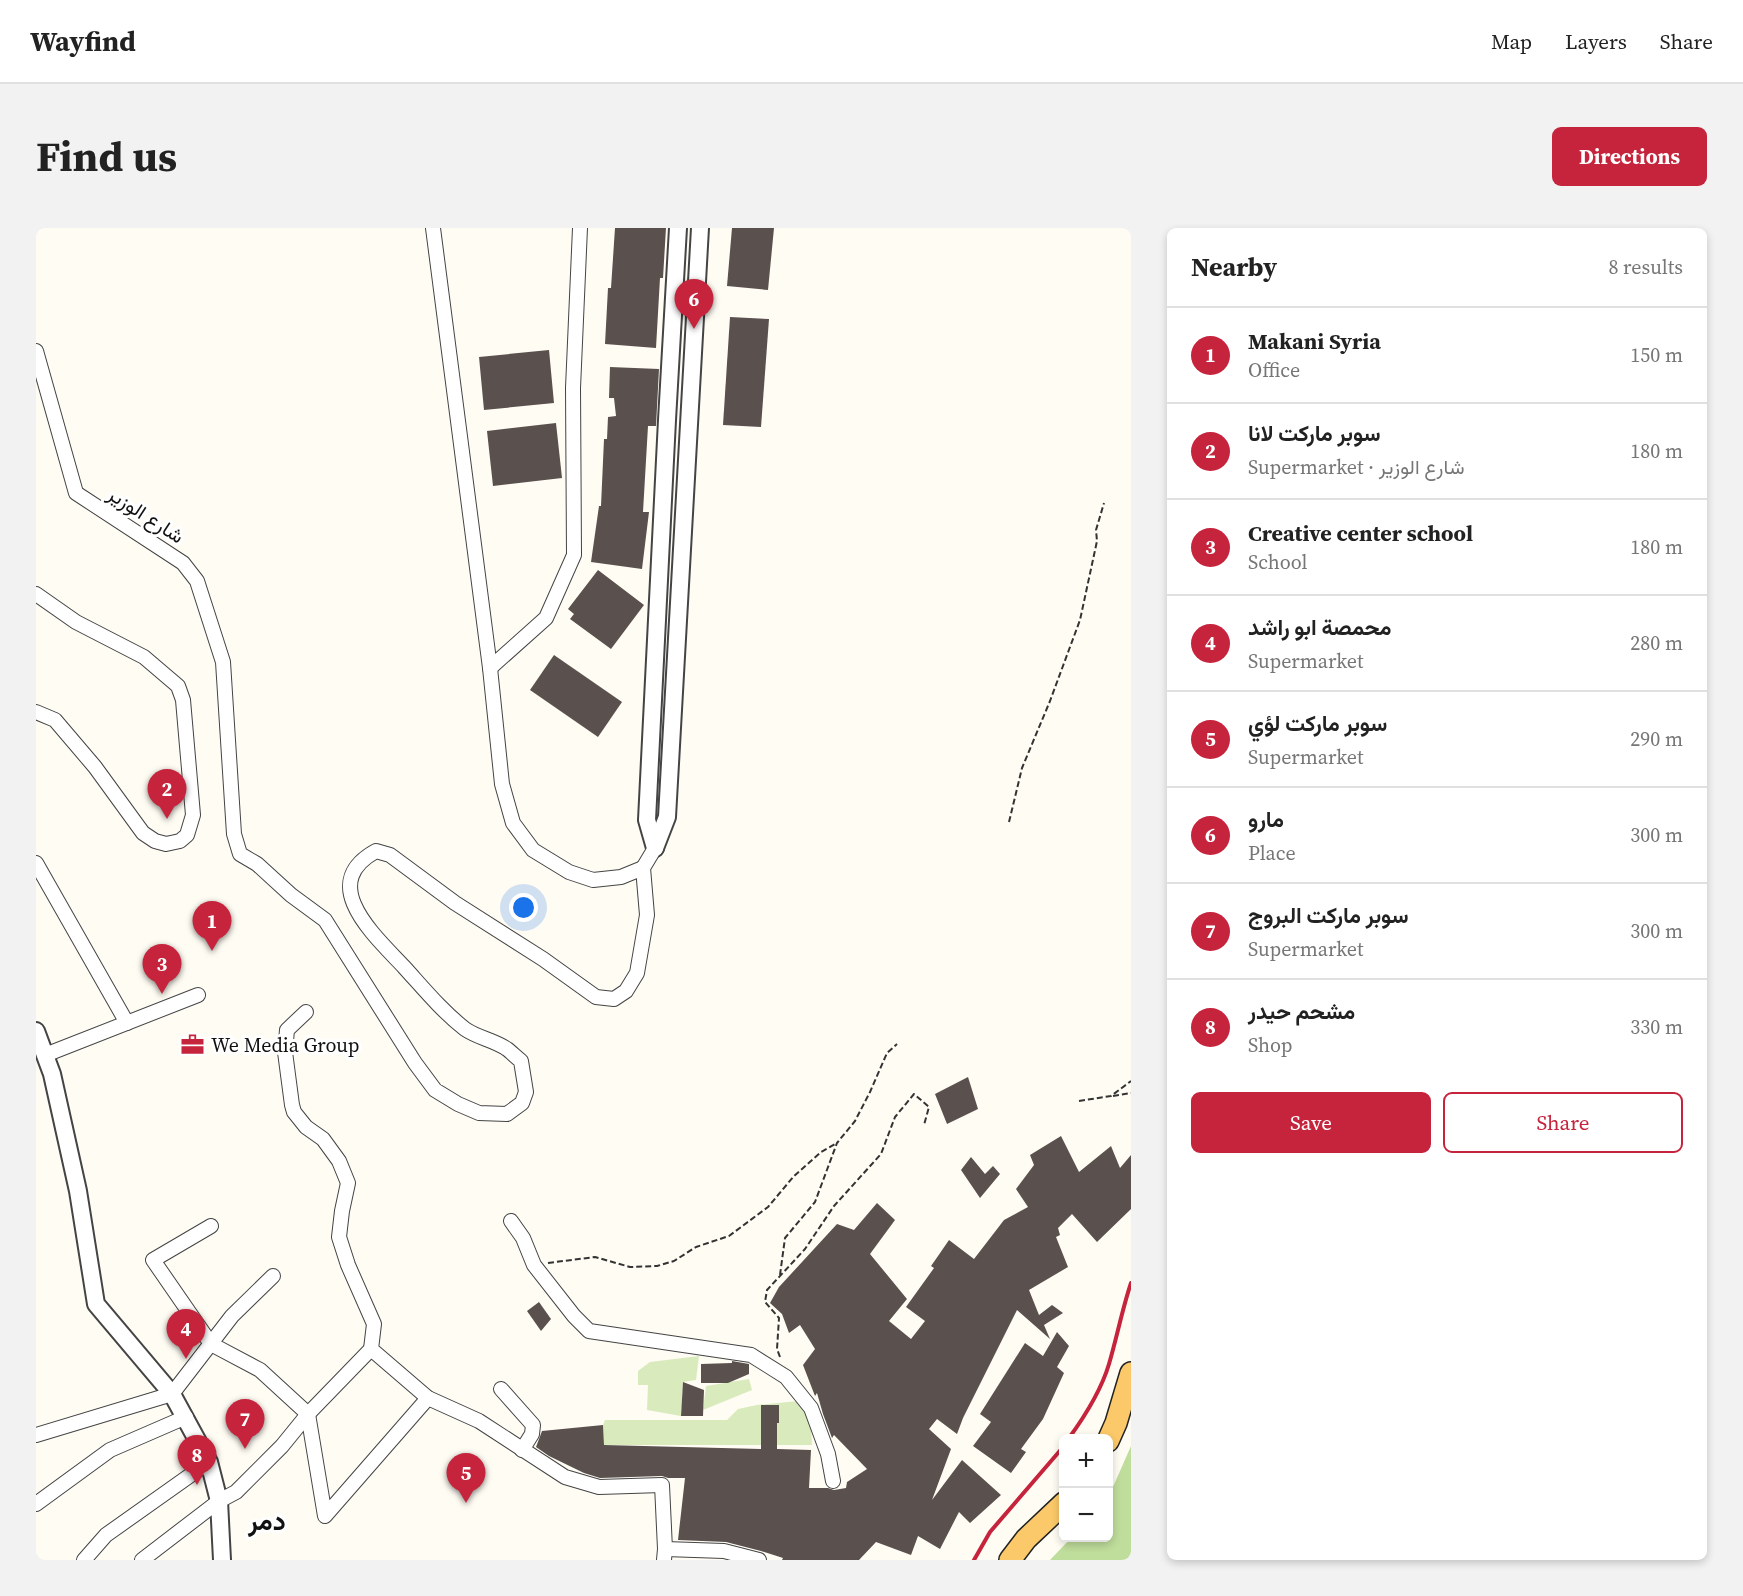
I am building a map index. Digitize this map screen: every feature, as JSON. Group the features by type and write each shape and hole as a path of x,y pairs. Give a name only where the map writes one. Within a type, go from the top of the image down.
{"main road":[{"path":"1111,1434 1122,1406 1131,1373"},
{"path":"1010,1560 1026,1539 1059,1508"}],"street":[{"path":"434,228 490,668 502,784 513,823 533,850 569,872 593,880 621,877 644,868 655,848 667,817 700,228"},
{"path":"490,668 546,618 574,555 573,388 580,228"},
{"path":"655,848 647,820 678,228"},
{"name":"شارع الوزير","path":"36,351 76,493 183,562 197,581 223,662 234,834 240,854 257,864 291,895 325,920 415,1063 435,1090 479,1113 507,1113 522,1103 526,1092 520,1061 506,1048 468,1031 446,1014 365,924 354,907 350,892 351,873 364,857 376,850 390,855 455,903 543,959 596,997 614,999 626,991 637,973 647,915 644,868"},
{"path":"36,594 76,622 144,657 178,686 183,700 193,815 187,835 180,841 166,844 155,841 143,833 95,767 55,720 36,712"},
{"path":"36,863 127,1023"},
{"path":"45,1055 198,995"},
{"path":"142,1560 219,1501 236,1492 282,1446 308,1414 371,1349 374,1324 348,1265 339,1237 348,1183 339,1161 323,1140 306,1127 294,1112 292,1105 285,1052 287,1030 306,1012"},
{"path":"36,1031 52,1074 78,1191 96,1304 172,1394 209,1462 219,1501 222,1560"},
{"path":"511,1221 523,1238 534,1265 574,1316 589,1331 751,1355 786,1377 811,1408 828,1454 833,1481"},
{"path":"211,1226 153,1260 211,1344 260,1370 308,1414 325,1516 428,1398"},
{"path":"36,1435 172,1394 232,1316 273,1276"},
{"path":"371,1349 428,1398 479,1421 565,1477 598,1487 662,1485 665,1554 724,1551 759,1560"},
{"path":"501,1389 532,1425 532,1434 522,1450"},
{"path":"36,1504 110,1450 186,1417"},
{"path":"84,1560 106,1535 209,1462"}],"path":[{"path":"1009,822 1022,768 1080,620 1097,542 1096,530 1104,503"},
{"path":"780,1276 785,1239 815,1202 837,1143 855,1120 887,1053 897,1044"},
{"path":"1111,1096 1131,1082"},
{"path":"1079,1101 1131,1093"},
{"path":"786,1377 777,1349 779,1318 765,1302 766,1290 805,1249 834,1206 880,1154 895,1117 914,1094 929,1107 924,1125"},
{"path":"534,1265 595,1257 630,1267 657,1266 674,1261 696,1247 729,1236 768,1207 794,1176 821,1152 837,1143"}],"green space":[{"path":"699,1356 696,1380 683,1382 681,1416 647,1410 648,1385 638,1385 638,1371 650,1362"},
{"path":"749,1379 752,1390 703,1410 706,1386"},
{"path":"798,1401 811,1424 812,1445 604,1445 605,1420 727,1420 738,1409"},
{"path":"1131,1446 1131,1560 1050,1560 1067,1542 1113,1542 1113,1487"}],"building":[{"path":"615,228 666,228 663,278 660,278 656,348 605,344 608,288 611,288"},
{"path":"732,228 774,228 768,290 727,286"},
{"path":"730,317 769,319 761,427 723,425"},
{"path":"549,350 554,403 484,410 479,357"},
{"path":"610,367 659,369 656,426 648,426 643,512 649,512 642,569 591,562 599,506 601,506 604,439 607,439 608,417 616,416 614,398 609,398"},
{"path":"556,423 562,478 493,486 487,431"},
{"path":"598,570 644,605 611,649 570,619 574,614 568,609"},
{"path":"554,655 622,702 598,737 530,690"},
{"path":"968,1077 978,1109 947,1124 935,1094"},
{"path":"1061,1136 1079,1172 1111,1146 1120,1168 1131,1155 1131,1209 1097,1242 1072,1214 1058,1228 1060,1235 1056,1237 1068,1267 1029,1290 1039,1315 1052,1305 1063,1313 1044,1325 1050,1339 1017,1310 957,1434 937,1419 929,1429 951,1449 932,1500 962,1460 1001,1495 970,1523 959,1512 940,1549 918,1536 911,1555 876,1542 859,1560 782,1560 783,1558 726,1542 678,1540 685,1478 662,1476 600,1478 584,1473 536,1447 542,1431 603,1425 604,1445 761,1449 761,1405 779,1405 777,1449 811,1450 809,1488 834,1490 846,1488 847,1482 867,1469 834,1435 832,1438 817,1393 815,1396 803,1365 815,1349 800,1325 789,1333 782,1314 770,1303 779,1287 837,1224 854,1230 877,1203 895,1220 870,1254 907,1299 889,1321 911,1339 925,1321 906,1307 934,1268 931,1266 949,1240 974,1259 1004,1220 1028,1207 1016,1189 1034,1165 1030,1155"},
{"path":"971,1157 985,1174 993,1166 1000,1174 980,1198 961,1170"},
{"path":"539,1302 551,1319 541,1331 527,1311"},
{"path":"1057,1332 1069,1346 1057,1367 1064,1373 1043,1419 1021,1449 1026,1452 1011,1473 973,1446 991,1422 980,1414 1025,1343 1043,1356"},
{"path":"732,1361 749,1364 749,1374 728,1383 701,1383 701,1364 732,1363"},
{"path":"683,1382 704,1390 703,1416 681,1416"}],"railway":[{"path":"1072,1434 1092,1403 1106,1374 1131,1283"},
{"path":"974,1560 990,1532 1059,1452"}],"place":[{"name":"مارو","path":"694,329"},
{"name":"سوبر ماركت لانا","path":"167,819"},
{"name":"Makani Syria","path":"212,951"},
{"name":"Creative center school","path":"162,994"},
{"name":"We Media Group","path":"193,1045"},
{"name":"محمصة ابو راشد","path":"186,1359"},
{"name":"سوبر ماركت البروج","path":"245,1449"},
{"name":"مشحم حيدر","path":"197,1485"},
{"name":"سوبر ماركت لؤي","path":"466,1503"}],"district":[{"name":"دمر","path":"267,1521"}]}
